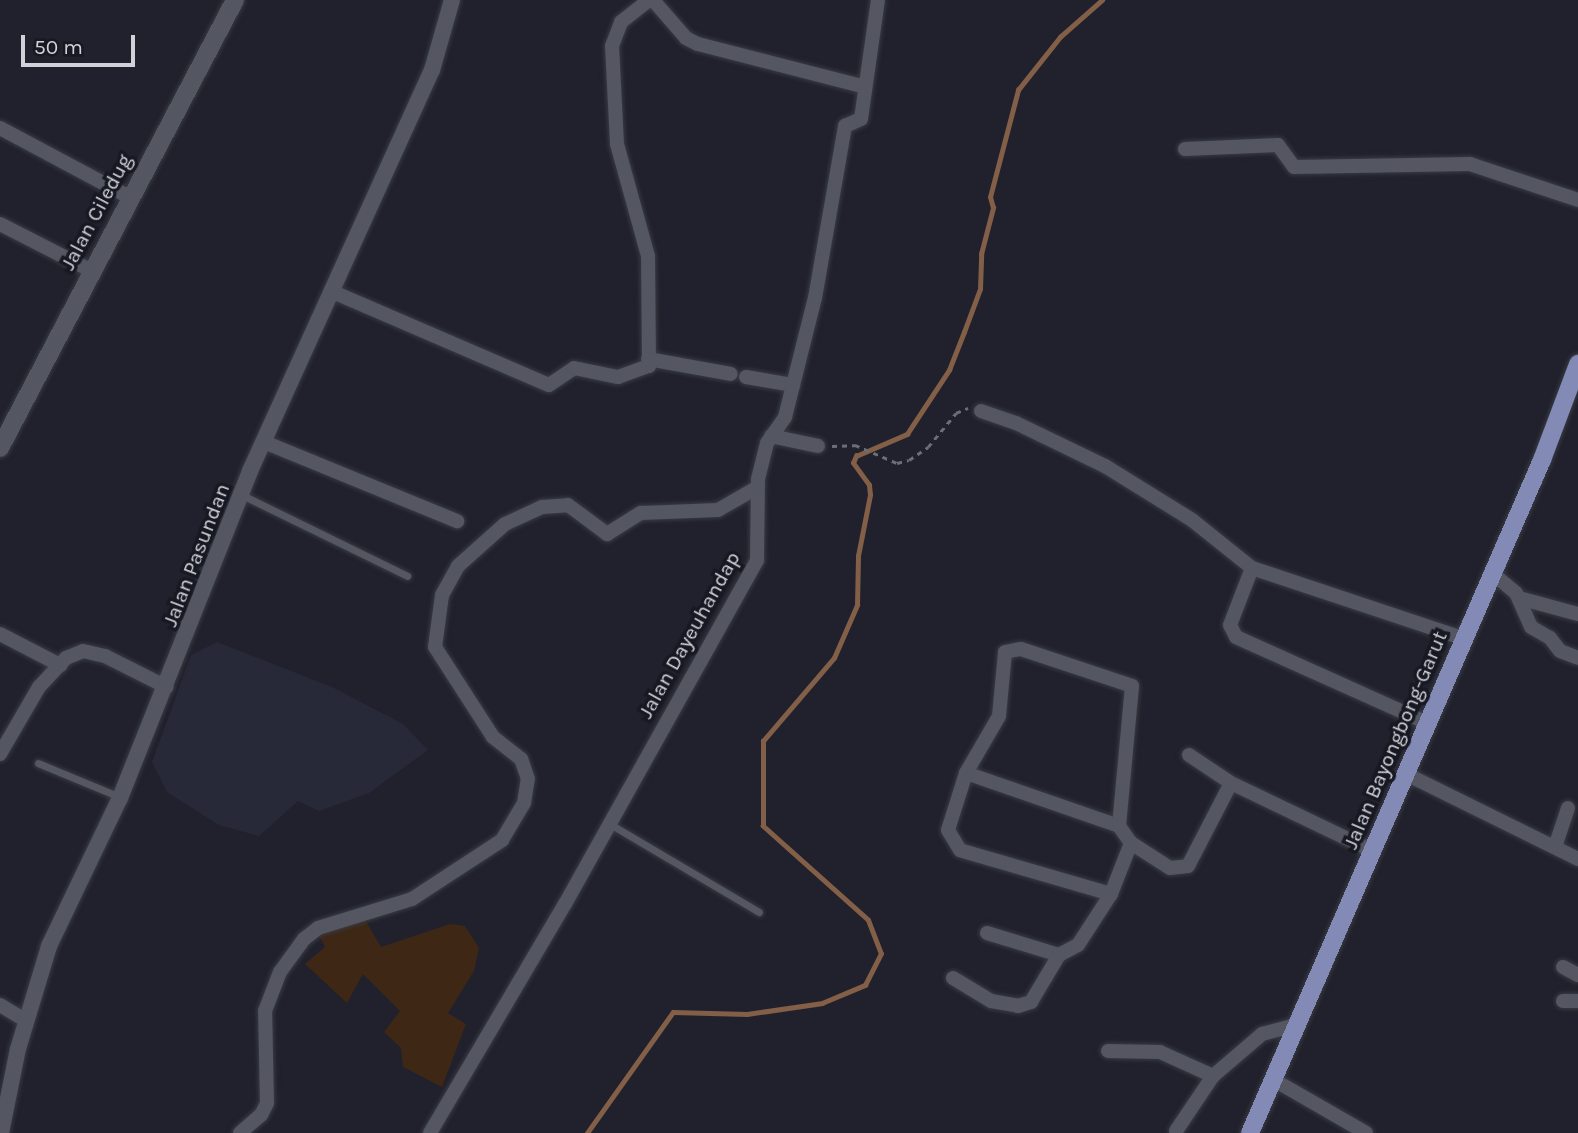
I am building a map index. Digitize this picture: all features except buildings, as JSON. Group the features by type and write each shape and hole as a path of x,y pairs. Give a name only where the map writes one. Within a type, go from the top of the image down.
{"main road":[{"name":"Jalan Ciledug","path":"1,445 90,270 235,0"},
{"name":"Jalan Bayongbong-Garut","path":"1250,1133 1492,573 1578,363"}],"street":[{"name":"Jalan Pasundan","path":"1,1133 27,1021 49,946 120,797 167,687 241,495 432,70 452,0"},
{"path":"333,292 549,385 574,368 618,377 636,373 649,366 648,256 617,144 612,46 627,15 651,0 687,38 698,44 865,87"},
{"name":"Jalan Dayeuhandap","path":"430,1133 610,824 757,560 758,483 769,439 785,417 793,385 832,219 846,122 861,119 877,0"},
{"path":"0,128 129,197"},
{"path":"1185,149 1278,145 1294,167 1470,164 1578,200"},
{"path":"0,224 90,270"},
{"path":"648,359 793,385"},
{"path":"981,411 1105,466 1192,520 1252,568 1462,638"},
{"path":"769,439 818,446"},
{"path":"264,442 457,521"},
{"path":"240,1133 261,1115 267,1102 265,1011 279,972 304,939 318,928 412,899 502,840 524,803 528,786 521,759 494,737 435,647 442,595 458,566 505,524 542,507 568,505 607,534 641,513 718,510 758,483"},
{"path":"1252,568 1230,625 1236,637 1427,723"},
{"path":"1492,573 1519,598 1531,627 1550,638 1560,651 1578,658"},
{"path":"1519,598 1578,614"},
{"path":"0,634 60,665"},
{"path":"1111,894 960,850 948,830 966,773 999,716 1005,652 1021,649 1132,686 1119,826"},
{"path":"0,754 33,696 60,665 83,651 105,656 167,687"},
{"path":"1189,755 1231,783 1373,851"},
{"path":"966,773 1119,826 1131,843 1170,868 1188,866 1231,783"},
{"path":"1406,774 1578,859"},
{"path":"1555,847 1569,808"},
{"path":"953,978 991,1000 1025,1006 1059,955 1078,946 1111,894 1131,843"},
{"path":"987,933 1059,955"},
{"path":"1563,967 1578,975"},
{"path":"0,1004 27,1021"},
{"path":"1176,1131 1213,1076 1262,1034 1299,1024"},
{"path":"1108,1051 1160,1052 1213,1076"},
{"path":"1274,1080 1366,1133"}],"lane":[{"path":"241,495 407,576"},
{"path":"38,763 120,797"},
{"path":"610,824 759,912"}],"path":[{"path":"818,446 855,445 897,463 909,460 928,447 956,413 966,408 981,411"}],"shaded area":[{"path":"217,642 332,687 403,724 428,750 369,793 319,811 298,801 259,836 219,825 167,792 152,762 191,655"},
{"path":"363,916 381,947 450,924 465,926 479,948 474,971 448,1013 466,1024 442,1087 403,1067 401,1048 384,1032 400,1011 363,974 347,1003 305,964 325,947 317,932"}],"waterway":[{"path":"587,1133 673,1012 747,1014 822,1003 865,985 881,954 868,920 763,826 763,741 834,658 857,605 858,556 870,495 869,485 853,463 856,456 907,434 949,370 964,332 980,289 981,254 993,208 990,197 1018,90 1060,37 1102,0"}]}
